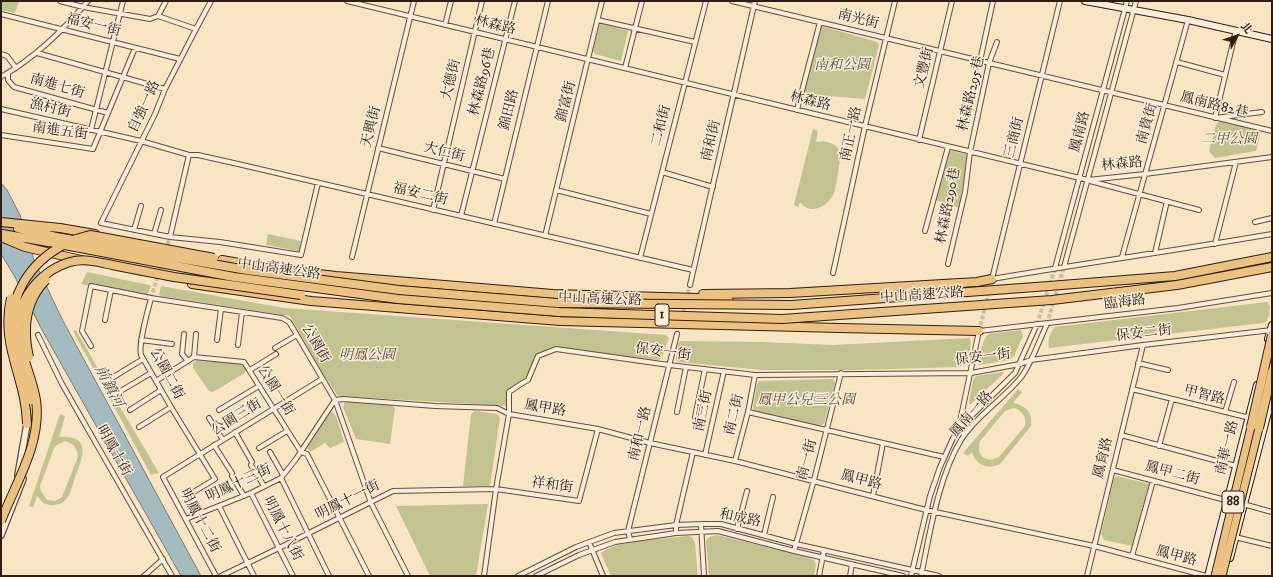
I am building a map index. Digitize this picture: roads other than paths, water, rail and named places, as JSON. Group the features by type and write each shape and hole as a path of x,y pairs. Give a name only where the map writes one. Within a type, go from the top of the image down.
{"highway":[{"path":"1,223 60,228 162,247 358,277"},
{"name":"中山高速公路","path":"1,223 56,237 247,270 399,290 557,303 791,305 1175,276 1272,257"},
{"name":"中山高速公路","path":"1,234 234,277 398,298 559,312 782,319 1052,300 1177,285 1272,267"},
{"path":"27,424 23,394 8,344 7,323 9,304 20,278 35,259 62,241 81,236 90,235 266,268 336,276 553,294 699,298 759,305"},
{"path":"1,512 22,460 32,421 32,404 13,339 12,320 15,304 25,280 38,263 54,250 69,242 90,235"},
{"path":"1,237 35,250 167,280 311,301 560,320 980,331"},
{"path":"1,520 27,460 36,429 36,407 34,393 21,346 19,321 27,294 51,271 71,262 95,262 174,276 300,295 380,302 416,310"},
{"path":"38,434 40,414 39,392 29,357 25,330 30,304 42,284 55,274 77,264 95,262"},
{"path":"553,294 666,295 790,293 992,280"},
{"path":"560,320 720,322 747,318"},
{"path":"1255,428 1272,330"},
{"path":"1255,428 1272,372"},
{"name":"88","path":"1214,576 1255,428"},
{"name":"88","path":"1222,576 1255,428"}],"main road":[{"path":"1085,1 1188,20 1272,39"},
{"name":"南華一路","path":"1207,576 1272,330"},
{"path":"1225,576 1244,504 1269,421 1272,397"}],"street":[{"path":"60,1 83,7 150,19 158,16 196,29"},
{"path":"1,77 8,74 37,53 63,30 88,1"},
{"name":"南進五街","path":"91,130 123,1"},
{"path":"158,16 166,1"},
{"name":"自強一路","path":"134,230 101,223 155,114 165,89 180,59 212,1"},
{"name":"林森路","path":"347,1 1080,179 1088,180 1145,174 1272,156"},
{"name":"天興街","path":"352,258 414,1"},
{"path":"445,25 451,1"},
{"name":"大德街","path":"433,210 482,1"},
{"name":"林森路96巷","path":"461,216 515,1"},
{"name":"錦田路","path":"494,224 548,1"},
{"name":"錦富街","path":"545,236 602,1"},
{"path":"625,68 642,1"},
{"name":"二和街","path":"640,258 706,1"},
{"name":"南光街","path":"732,1 989,63"},
{"name":"南和街","path":"690,285 755,1"},
{"name":"南正一路","path":"833,273 885,38 895,1"},
{"name":"文豐街","path":"919,140 952,1"},
{"path":"980,61 993,1"},
{"name":"三商街","path":"992,280 1060,1"},
{"name":"鳳南路","path":"1055,268 1127,1"},
{"name":"鳳南路","path":"1064,267 1136,1"},
{"name":"福安一街","path":"1,14 180,59"},
{"path":"598,20 695,42"},
{"name":"南貴街","path":"1122,257 1188,20"},
{"path":"797,110 820,22"},
{"path":"1236,30 1215,118 1262,112"},
{"name":"林森路295巷","path":"970,152 989,63 997,42"},
{"name":"南進五街","path":"1,135 93,148 135,48"},
{"path":"37,53 165,89"},
{"path":"1,54 7,56 16,68"},
{"path":"1177,62 1225,75"},
{"name":"鳳南路82巷","path":"989,63 1272,131"},
{"name":"南進七街","path":"8,74 8,80 14,86 108,113"},
{"name":"漁村街","path":"1,109 141,142"},
{"name":"福安二街","path":"141,142 190,155 205,157 694,270"},
{"path":"925,231 948,147"},
{"name":"大仁街","path":"378,148 505,179"},
{"name":"林森路290巷","path":"948,264 964,192 970,152"},
{"path":"170,237 190,155"},
{"path":"1215,244 1236,162"},
{"path":"662,174 713,187"},
{"path":"1088,180 1199,210"},
{"path":"142,206 134,230 170,237 220,242 301,255 318,183"},
{"path":"556,190 651,214"},
{"path":"1155,253 1167,201"},
{"path":"154,234 161,210"},
{"path":"1255,222 1272,218"},
{"path":"992,280 1055,268 1272,234"},
{"name":"公園街","path":"91,346 82,330 91,286 151,298 242,312 286,320 289,322 336,400 371,503 408,576"},
{"path":"105,320 111,290"},
{"name":"臨海路","path":"980,331 1178,308 1272,293"},
{"name":"公園二街","path":"151,298 140,352 171,408 215,479 187,496"},
{"path":"217,340 221,309"},
{"path":"238,344 242,312"},
{"name":"鳳南一路","path":"911,576 926,510 944,457 958,431 965,422 1015,373 1037,324"},
{"name":"鳳南一路","path":"921,574 935,512 949,466 965,434 1018,379 1031,360 1047,324"},
{"name":"保安二街","path":"1020,364 1031,360 1272,330"},
{"path":"965,434 958,431 980,331"},
{"path":"184,334 182,354 188,361"},
{"path":"156,381 194,357 196,334"},
{"name":"南和一路","path":"630,539 628,531 677,334"},
{"name":"明鳳十街","path":"38,335 62,384 172,576"},
{"path":"275,348 297,335"},
{"path":"142,340 172,344"},
{"name":"鳳育路","path":"1087,576 1143,345"},
{"name":"保安一街","path":"484,576 496,489 509,414 509,392 528,380 538,356 556,349 669,365 755,375 971,373 1020,364"},
{"path":"250,370 276,354"},
{"name":"公園一街","path":"194,357 242,361 250,370 301,452 307,454 369,576"},
{"path":"112,378 143,359"},
{"path":"1138,363 1168,370"},
{"path":"677,412 686,367"},
{"path":"695,416 705,369"},
{"name":"南三街","path":"705,455 724,371"},
{"path":"119,392 151,373"},
{"name":"南一街","path":"794,551 841,374"},
{"name":"南二街","path":"735,461 748,412 755,375"},
{"name":"公園三街","path":"162,477 322,379"},
{"path":"1225,412 1234,382"},
{"path":"219,410 259,386"},
{"name":"甲智路","path":"1132,389 1248,418 1269,421"},
{"path":"130,410 161,390"},
{"path":"336,400 343,399 435,406 497,408 509,414"},
{"path":"1159,446 1172,399"},
{"name":"明鳳十三街","path":"186,519 251,493 282,476 301,452 336,400"},
{"path":"139,427 171,408"},
{"path":"748,412 944,457"},
{"name":"鳳甲路","path":"509,414 598,429 650,443 814,480 926,510 1094,546 1207,576"},
{"path":"209,418 223,440"},
{"path":"1,527 19,470 27,424"},
{"name":"祥和街","path":"496,489 579,501 598,429"},
{"path":"259,448 287,431"},
{"path":"235,432 264,486"},
{"path":"1,535 21,486 38,434"},
{"path":"1121,436 1236,466"},
{"path":"873,496 883,443"},
{"path":"214,445 244,496"},
{"path":"270,452 308,534 330,576"},
{"path":"676,533 676,525 693,452"},
{"name":"鳳甲二街","path":"1113,470 1272,512"},
{"name":"明鳳十二街","path":"162,477 216,576"},
{"path":"1132,556 1153,480"},
{"name":"明鳳十一街","path":"221,576 248,564 393,491 496,489"},
{"path":"737,528 747,491"},
{"name":"明鳳十八街","path":"251,493 293,576"},
{"path":"764,536 772,497"},
{"path":"219,506 254,576"},
{"path":"701,524 700,532 704,576"},
{"name":"和成路","path":"518,576 589,542 614,533 676,525 721,524 796,544 913,570 921,574 939,576"},
{"name":"和成路","path":"536,576 592,550 615,542 676,533 718,531 822,558 903,576"},
{"path":"1235,537 1272,546"},
{"path":"589,542 603,576"},
{"path":"819,576 824,550"},
{"path":"144,576 163,559"},
{"path":"850,576 852,564"}],"water":[{"name":"前鎮河","path":"1,183 7,190 20,215 34,260 62,319 201,576 181,576 42,330 15,277 1,254"}],"tunnel":[{"path":"166,250 170,237"},
{"path":"151,298 162,262"},
{"path":"1047,324 1064,267"},
{"path":"1037,324 1055,268"},
{"path":"979,331 992,279"},
{"path":"677,334 690,285"}],"park label":[{"name":"南和公園","path":"842,66"},
{"name":"二甲公園","path":"1229,140"},
{"name":"明鳳公園","path":"367,356"},
{"name":"鳳甲公兒三公園","path":"806,401"}]}
